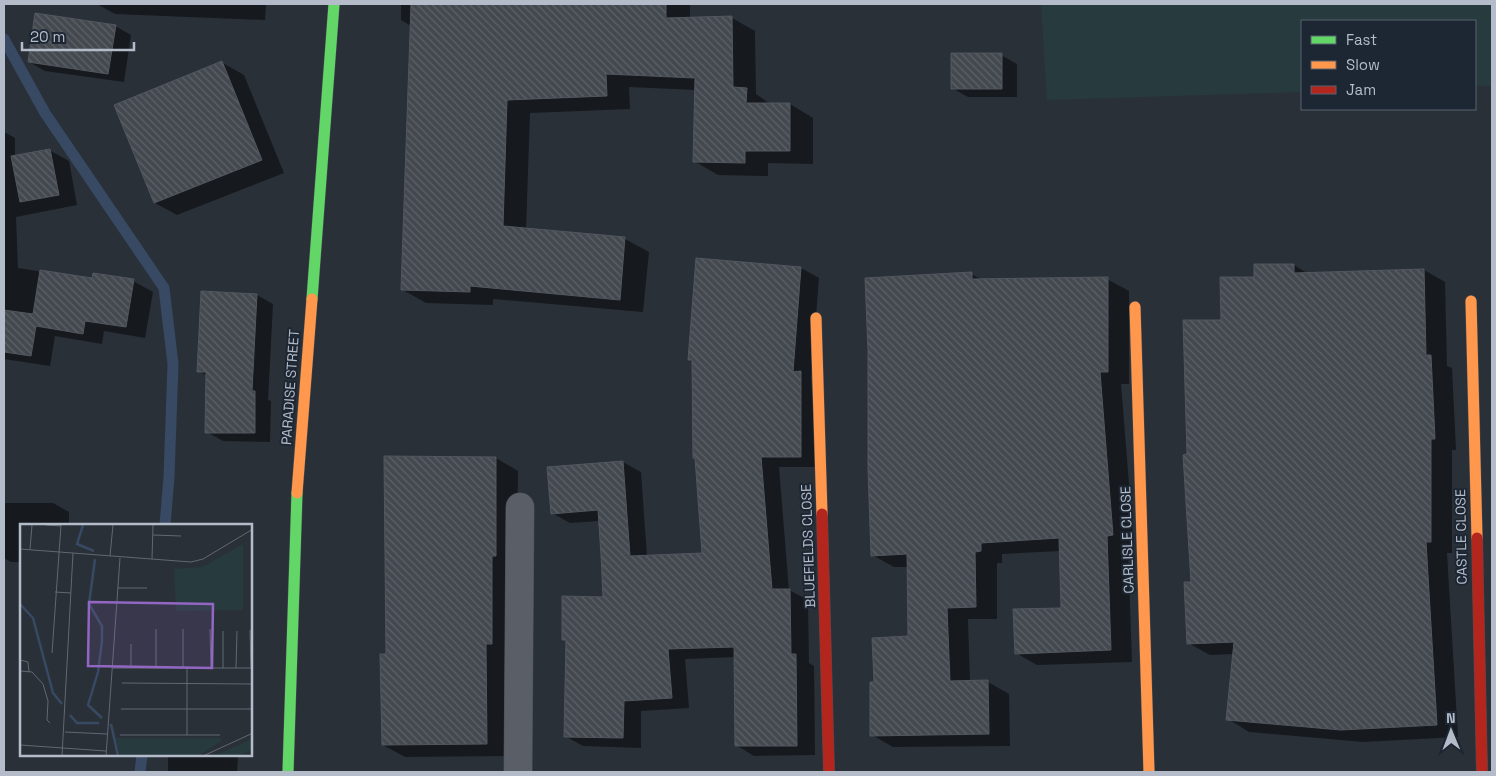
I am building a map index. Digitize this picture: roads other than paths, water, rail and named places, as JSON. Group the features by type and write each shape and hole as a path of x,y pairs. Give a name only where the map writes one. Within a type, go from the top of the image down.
{"street":[{"name":"PARADISE STREET","path":"288,772 295,519 334,4"},
{"name":"CASTLE CLOSE","path":"1471,301 1482,772"},
{"name":"CARLISLE CLOSE","path":"1135,307 1150,772"},
{"name":"BLUEFIELDS CLOSE","path":"816,318 829,772"},
{"path":"518,772 520,507"}],"waterway":[{"path":"4,39 45,113 164,288 173,364 169,477 165,524"},
{"path":"140,772 142,756"}]}
